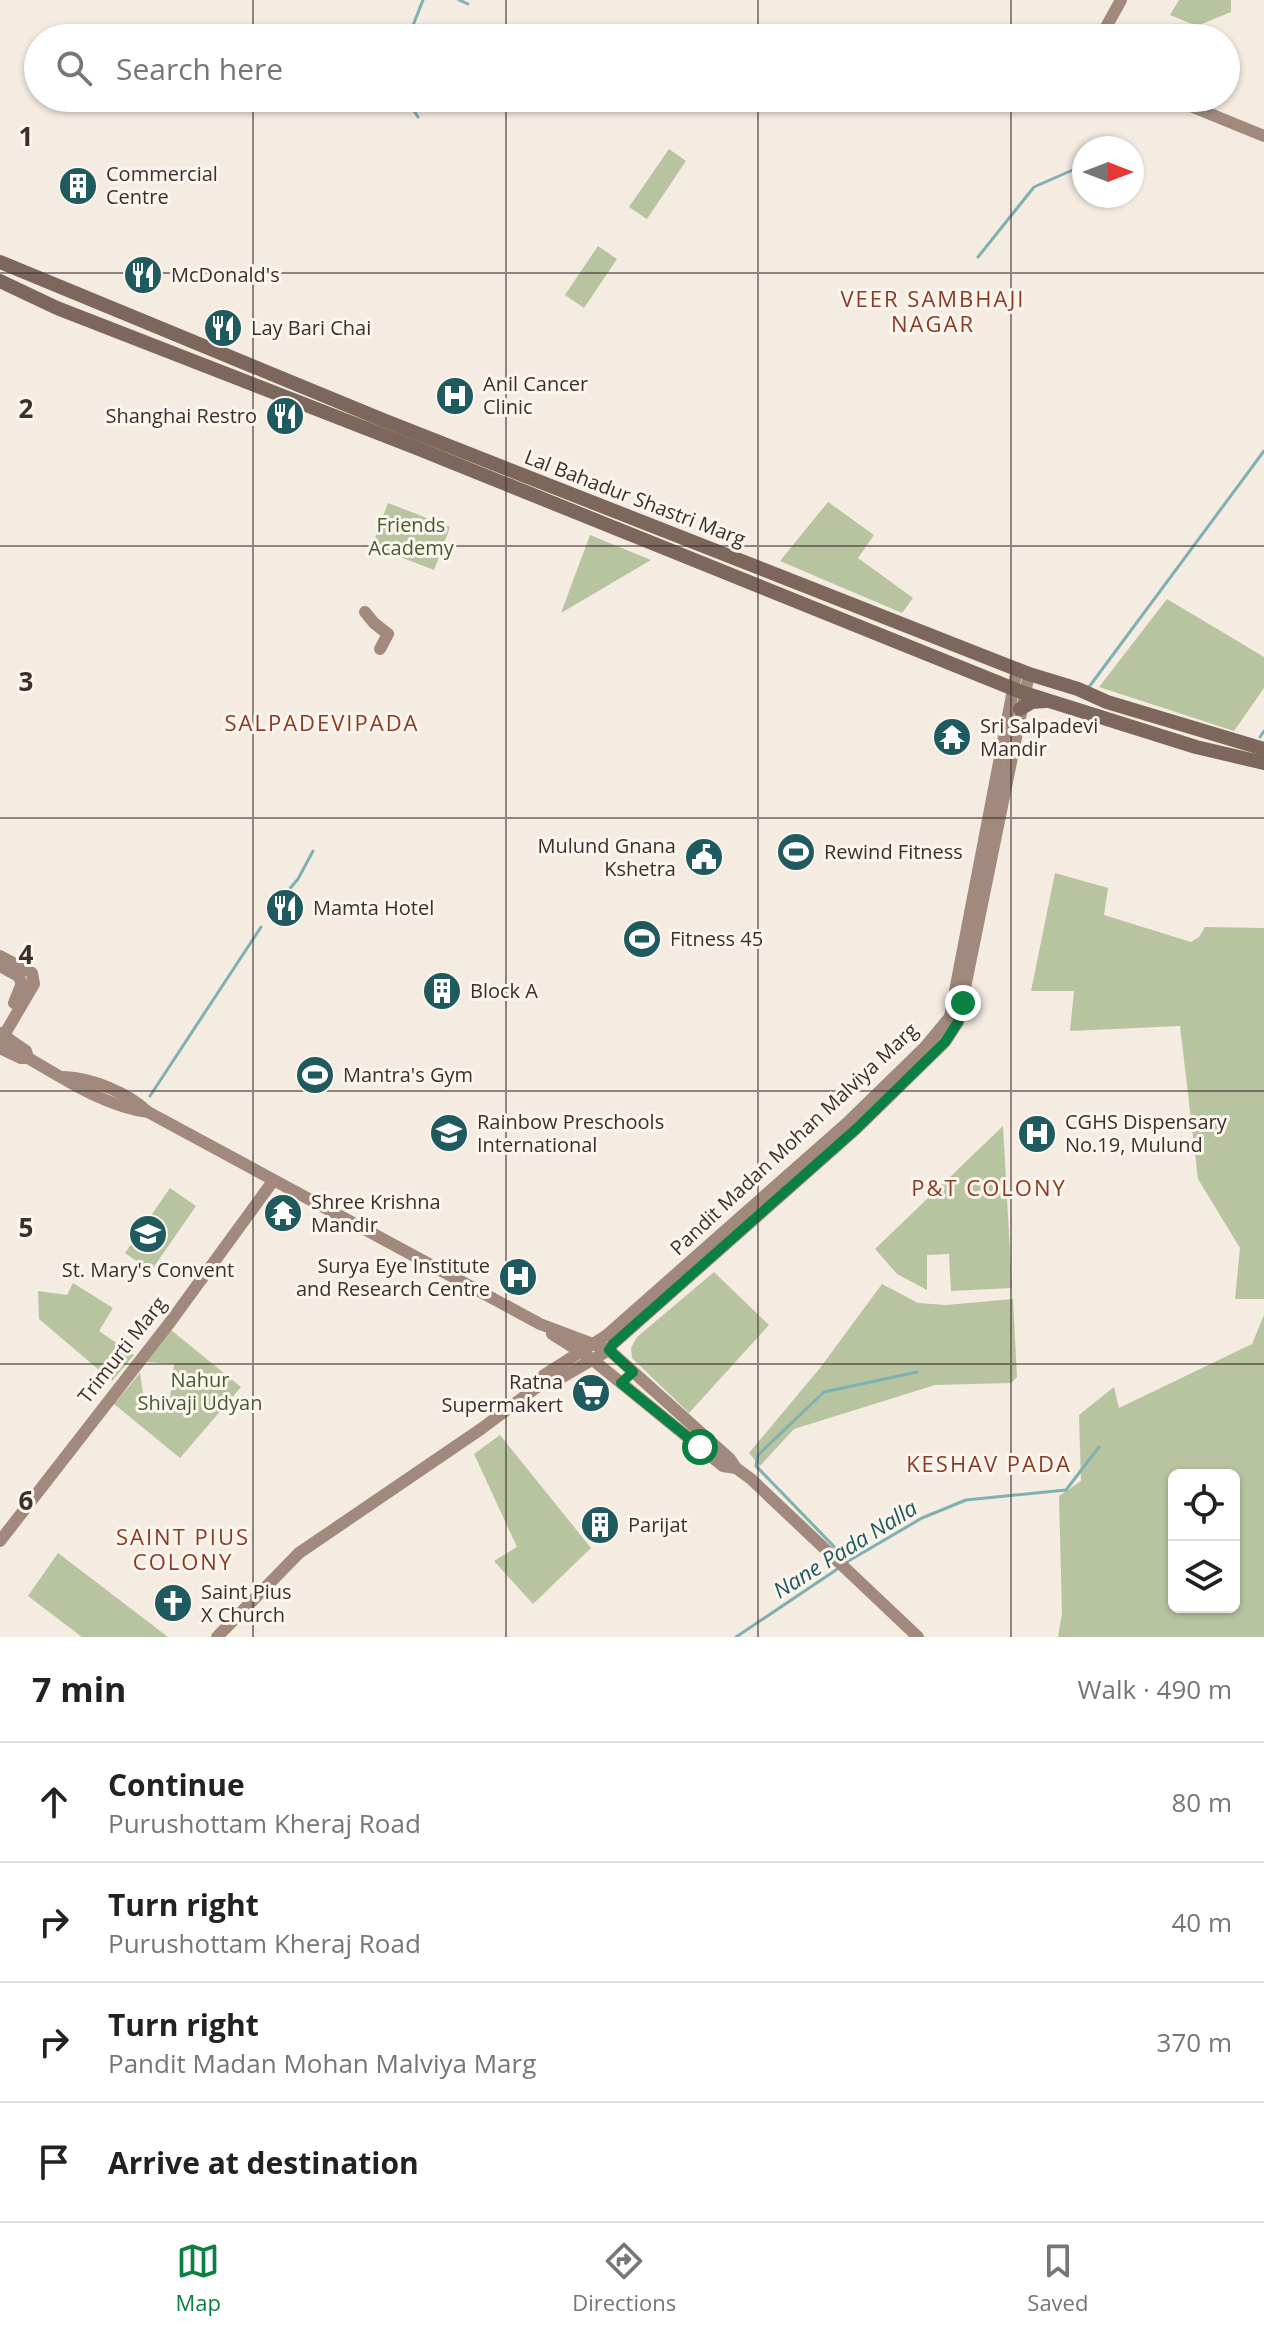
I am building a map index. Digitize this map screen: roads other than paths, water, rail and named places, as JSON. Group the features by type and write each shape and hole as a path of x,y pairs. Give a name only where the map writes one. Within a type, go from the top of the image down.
{"main road":[{"path":"3,282 6,265"},
{"name":"Lal Bahadur Shastri Marg","path":"6,265 383,420 1023,671 1107,702 1264,749"},
{"name":"Lal Bahadur Shastri Marg","path":"3,282 57,308 389,437 1018,691 1196,747 1264,763"},
{"path":"1020,709 1032,702 1049,701"}],"street":[{"path":"1108,24 1121,0"},
{"path":"1205,112 1264,136"},
{"path":"365,612 388,634 380,649"},
{"name":"Pandit Madan Mohan Malviya Marg","path":"217,1637 299,1553 481,1429 537,1387 552,1383 609,1350 856,1129 945,1042 958,1022 963,1003 986,852 1023,671"},
{"name":"Pandit Madan Mohan Malviya Marg","path":"537,1387 544,1375 607,1335 847,1123 925,1047 950,1017 1020,709 1018,691"},
{"path":"0,956 32,973 34,984 18,1004 1,1037 26,1051 28,1058 77,1086 108,1094 134,1110 148,1112 540,1324 564,1343 609,1350 730,1459 736,1468 918,1637"},
{"path":"0,966 18,976 22,983 18,1004"},
{"name":"Trimurti Marg","path":"0,1541 171,1321 273,1181"},
{"path":"586,1348 593,1360 723,1466 736,1468"},
{"path":"621,1383 633,1372"}],"waterway":[{"path":"414,24 423,0"},
{"path":"459,0 468,4"},
{"path":"415,112 418,117"},
{"path":"978,257 1034,187 1072,170"},
{"path":"1089,687 1264,451"},
{"path":"1260,737 1264,731"},
{"path":"276,905 298,879 313,851"},
{"path":"150,1096 261,927"},
{"path":"847,1560 756,1466 758,1455 824,1392 917,1372"},
{"name":"Nane Pada Nalla","path":"845,1563 922,1518 966,1500 1066,1490 1099,1447"},
{"name":"Nane Pada Nalla","path":"736,1637 839,1568"}],"place":[{"name":"Commercial Centre","path":"78,186"},
{"name":"McDonald's","path":"143,275"},
{"name":"Lay Bari Chai","path":"223,328"},
{"name":"Anil Cancer Clinic","path":"455,396"},
{"name":"Shanghai Restro","path":"285,416"},
{"name":"Sri Salpadevi Mandir","path":"952,737"},
{"name":"Rewind Fitness","path":"796,852"},
{"name":"Mulund Gnana Kshetra","path":"704,857"},
{"name":"Mamta Hotel","path":"285,908"},
{"name":"Fitness 45","path":"642,939"},
{"name":"Block A","path":"442,991"},
{"name":"Mantra's Gym","path":"315,1075"},
{"name":"Rainbow Preschools International","path":"449,1133"},
{"name":"CGHS Dispensary No.19, Mulund","path":"1037,1134"},
{"name":"Shree Krishna Mandir","path":"283,1213"},
{"name":"St. Mary's Convent","path":"148,1234"},
{"name":"Surya Eye Institute and Research Centre","path":"518,1277"},
{"name":"Ratna Supermakert","path":"591,1393"},
{"name":"Parijat","path":"600,1525"},
{"name":"Saint Pius X Church","path":"173,1603"}],"district":[{"name":"VEER SAMBHAJI NAGAR","path":"933,312"},
{"name":"SALPADEVIPADA","path":"322,723"},
{"name":"P&T COLONY","path":"989,1188"},
{"name":"KESHAV PADA","path":"989,1464"},
{"name":"SAINT PIUS COLONY","path":"183,1550"}],"park label":[{"name":"Friends Academy","path":"411,536"},
{"name":"Nahur Shivaji Udyan","path":"200,1392"}]}
